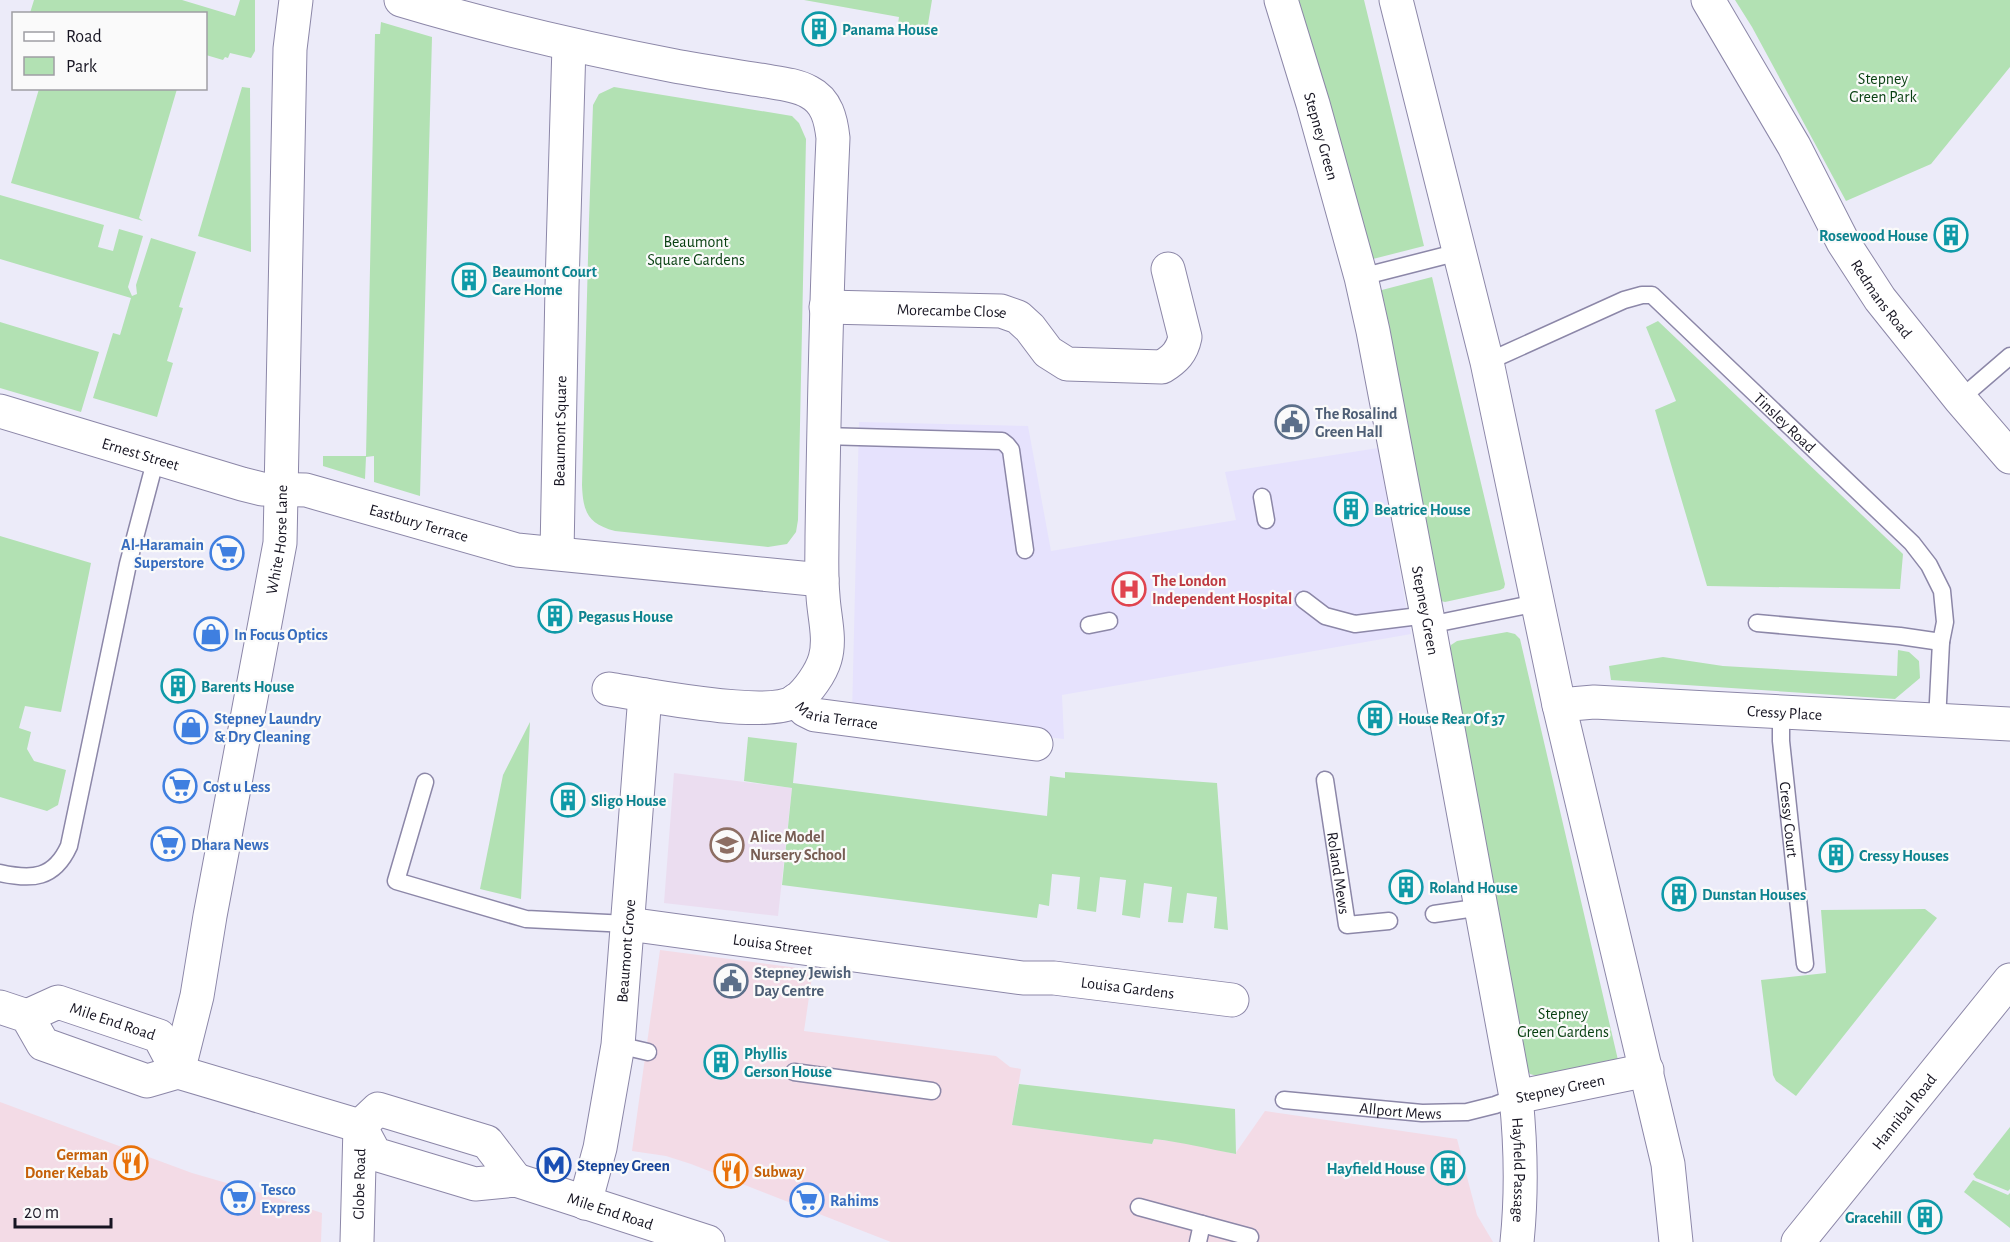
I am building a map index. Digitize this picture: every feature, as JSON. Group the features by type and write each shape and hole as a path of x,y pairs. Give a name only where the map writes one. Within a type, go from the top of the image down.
{"main road":[{"name":"White Horse Lane","path":"178,1072 197,996 280,543 283,489 290,49 296,0"},
{"path":"401,0 569,45 792,86 810,92 823,103 831,121 833,138 823,436 822,580 827,637 825,659 811,685 796,700"},
{"name":"Stepney Green","path":"1281,0 1313,104 1361,277 1428,620 1516,1097 1647,1070"},
{"path":"1396,0 1487,362 1559,705 1647,1070 1668,1164 1676,1242"},
{"name":"Redmans Road","path":"1708,0 1794,146 1823,207 1880,299 2010,457"},
{"name":"Beaumont Square","path":"557,553 569,45"},
{"name":"Morecambe Close","path":"826,307 1001,311 1018,318 1030,328 1048,352 1067,364 1162,367 1175,358 1183,347 1185,337 1168,269"},
{"name":"Ernest Street","path":"0,411 262,489 283,489"},
{"name":"Eastbury Terrace","path":"283,489 306,490 509,549 557,553"},
{"path":"557,553 822,580"},
{"name":"Maria Terrace","path":"609,689 760,709 782,706 796,700 805,710 815,715 1036,744"},
{"name":"Beaumont Grove","path":"585,1203 600,1148 633,1049 628,924 645,694"},
{"name":"Cressy Place","path":"1559,705 1594,702 2010,724"},
{"name":"Louisa Street","path":"628,924 1023,978"},
{"name":"Louisa Gardens","path":"1023,978 1054,978 1232,1000"},
{"name":"Hannibal Road","path":"1798,1242 2010,980"},
{"name":"Mile End Road","path":"58,1002 159,1036 178,1072 147,1081 53,1048 43,1044 14,1011 58,1002"},
{"path":"178,1072 360,1126 378,1109 488,1142 516,1180"},
{"name":"Hayfield Passage","path":"1516,1097 1521,1185 1517,1242"},
{"name":"Mile End Road","path":"360,1126 375,1154 475,1184 516,1180 708,1242"},
{"name":"Globe Road","path":"357,1242 360,1126"}],"lane":[{"path":"1361,277 1459,252"},
{"name":"Tinsley Road","path":"1487,362 1624,300 1642,295 1652,296 1912,543 1929,565 1942,591 1945,622 1941,642 1937,721"},
{"path":"1960,399 2010,356"},
{"path":"823,436 1002,441 1011,450 1025,550"},
{"path":"0,873 24,876 43,874 53,869 62,860 69,846 128,564 156,458"},
{"path":"1262,497 1266,520"},
{"path":"1304,600 1325,616 1355,624 1428,620 1537,603"},
{"path":"1089,626 1109,621"},
{"path":"1757,623 1941,642"},
{"name":"Cressy Court","path":"1780,712 1781,741 1805,964"},
{"name":"Roland Mews","path":"1325,780 1347,925 1389,921"},
{"path":"424,782 396,881 526,919 628,924"},
{"path":"1434,914 1482,907"},
{"path":"794,1072 932,1091"},
{"name":"Allport Mews","path":"1284,1100 1422,1113 1467,1112 1516,1097"},
{"path":"1139,1207 1250,1237"},
{"path":"1198,1242 1202,1224"}],"shaded area":[{"name":"The London Independent Hospital","path":"859,422 1028,426 1051,551 1236,520 1225,472 1378,448 1411,634 1062,695 1064,739 852,715"},
{"name":"Alice Model Nursery School","path":"674,773 792,788 778,916 664,903"},
{"path":"660,950 813,970 804,1031 996,1056 1010,1067 1021,1069 1012,1125 1152,1144 1154,1139 1189,1143 1235,1154 1265,1111 1457,1139 1477,1215 1493,1242 891,1242 691,1164 666,1156 632,1151"},
{"path":"0,1102 192,1173 322,1213 321,1242 0,1242"}],"green space":[{"path":"34,0 182,0 235,16 240,0 255,0 255,51 251,58 230,53 228,58 225,57 223,60 207,55 207,12 30,12"},
{"path":"804,0 932,0 926,36 897,31 899,17"},
{"path":"1296,0 1364,0 1424,246 1369,260"},
{"name":"Stepney Green Park","path":"1735,0 2010,0 2010,67 1931,164 1846,201 1752,27"},
{"path":"381,22 432,37 420,496 374,482 374,456 366,457 365,479 323,466 323,456 366,456 375,34 380,34"},
{"path":"242,87 250,88 251,252 198,236"},
{"name":"Beaumont Square Gardens","path":"614,87 792,116 799,123 806,139 798,520 796,532 787,544 768,547 615,531 599,525 586,510 582,485 593,105 599,94"},
{"path":"39,90 177,90 139,218 143,221 11,183"},
{"path":"0,195 104,225 98,247 113,251 119,229 143,236 128,287 132,296 137,294 136,285 151,238 196,252 179,307 183,308 167,361 173,363 157,417 93,398 113,333 120,335 131,298 0,259"},
{"path":"1432,277 1505,584 1500,590 1445,602 1441,601 1378,291"},
{"path":"1658,321 1903,554 1900,589 1707,586 1655,410 1676,401 1646,327"},
{"path":"0,322 99,352 81,412 0,388"},
{"path":"0,536 91,563 61,712 25,706 19,728 31,732 27,749 34,761 66,770 58,805 47,811 0,797"},
{"name":"Stepney Green Gardens","path":"1507,632 1515,634 1520,639 1618,1060 1537,1076 1530,1074 1526,1069 1449,652 1451,645 1457,641"},
{"path":"1898,650 1909,652 1919,661 1920,678 1895,699 1611,680 1609,666 1663,657 1723,666 1897,676"},
{"path":"530,722 521,899 480,889 503,775"},
{"path":"748,737 797,743 793,783 1047,816 1050,776 1065,778 1065,772 1217,783 1228,930 1214,928 1217,897 1187,893 1183,923 1168,922 1172,887 1144,883 1140,918 1122,915 1126,880 1100,877 1096,912 1077,909 1080,877 1052,874 1049,906 1039,904 1037,918 782,885 792,788 744,781"},
{"path":"1925,909 1937,918 1796,1096 1776,1081 1773,1075 1761,980 1826,973 1821,910"},
{"path":"1019,1084 1235,1109 1236,1154 1164,1140 1154,1139 1152,1144 1012,1125"},
{"path":"2010,1127 2010,1189 2008,1191 1976,1178 1973,1174"},
{"path":"1973,1180 2008,1195 2010,1193 2010,1228 1964,1192"}],"place":[{"name":"Panama House","path":"819,29"},
{"name":"Rosewood House","path":"1951,235"},
{"name":"Beaumont Court Care Home","path":"469,280"},
{"name":"The Rosalind Green Hall","path":"1292,422"},
{"name":"Beatrice House","path":"1351,509"},
{"name":"Al-Haramain Superstore","path":"227,553"},
{"name":"The London Independent Hospital","path":"1129,589"},
{"name":"Pegasus House","path":"555,616"},
{"name":"In Focus Optics","path":"211,634"},
{"name":"Barents House","path":"178,686"},
{"name":"House Rear Of 37","path":"1375,718"},
{"name":"Stepney Laundry & Dry Cleaning","path":"191,727"},
{"name":"Cost u Less","path":"180,786"},
{"name":"Sligo House","path":"568,800"},
{"name":"Dhara News","path":"168,844"},
{"name":"Alice Model Nursery School","path":"727,845"},
{"name":"Cressy Houses","path":"1836,855"},
{"name":"Roland House","path":"1406,887"},
{"name":"Dunstan Houses","path":"1679,894"},
{"name":"Stepney Jewish Day Centre","path":"731,981"},
{"name":"Phyllis Gerson House","path":"721,1062"},
{"name":"German Doner Kebab","path":"131,1163"},
{"name":"Stepney Green","path":"554,1165"},
{"name":"Hayfield House","path":"1448,1168"},
{"name":"Subway","path":"731,1171"},
{"name":"Tesco Express","path":"238,1198"},
{"name":"Rahims","path":"807,1200"},
{"name":"Gracehill","path":"1925,1217"}]}
